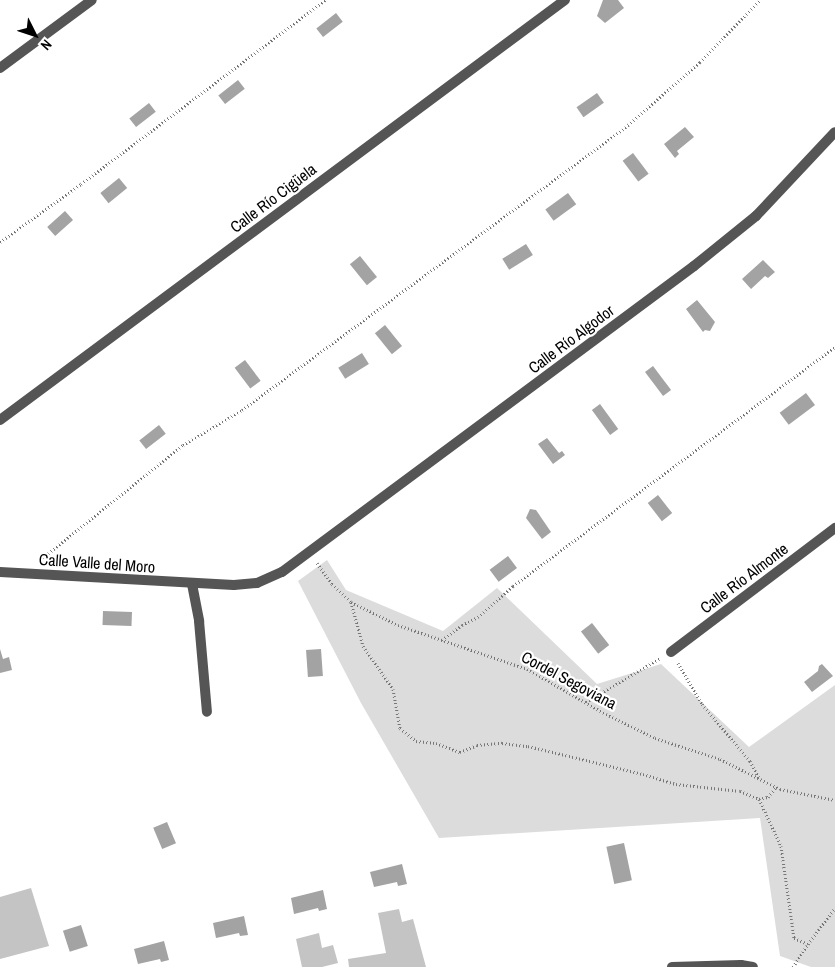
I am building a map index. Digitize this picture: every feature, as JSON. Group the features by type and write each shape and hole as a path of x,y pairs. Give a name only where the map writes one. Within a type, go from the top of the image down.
{"street":[{"path":"0,68 92,0"},
{"name":"Calle Río Cigüela","path":"0,420 565,0"},
{"name":"Calle Río Algodor","path":"309,553 694,266 756,216 802,170 835,132"},
{"name":"Calle Río Almonte","path":"670,652 835,528"},
{"name":"Calle Valle del Moro","path":"0,572 192,584 257,583 282,572 309,553"},
{"path":"192,584 199,621 207,712"},
{"path":"672,967 741,965 753,967"}],"path":[{"path":"0,242 81,184 325,0"},
{"path":"24,573 183,445 242,410 628,125 700,62 760,0"},
{"path":"442,640 462,625 478,617 513,586 835,348"},
{"name":"Cordel Segoviana","path":"309,553 332,584 351,602 398,625 527,669 585,702 655,738 720,759 776,787 835,800"},
{"path":"351,602 363,646 393,689 400,728 416,741 436,743 460,752 477,745 502,743 528,746 676,784 740,791 759,799 768,797 776,787"},
{"path":"585,702 670,652 702,704 750,760 760,779"},
{"path":"759,799 781,846 794,938 808,944"},
{"path":"793,967 835,908"}],"shaded area":[{"path":"603,0 618,0 624,8 605,23 597,16"},
{"path":"336,13 343,22 323,37 316,28"},
{"path":"238,80 245,89 225,104 218,95"},
{"path":"597,93 604,103 583,117 577,107"},
{"path":"149,103 156,112 136,127 129,118"},
{"path":"685,127 694,137 677,151 679,154 675,158 664,144"},
{"path":"633,153 649,174 638,182 623,161"},
{"path":"119,178 127,188 109,203 100,193"},
{"path":"568,193 576,204 554,221 545,209"},
{"path":"65,211 73,220 55,236 47,227"},
{"path":"526,244 533,255 509,270 502,259"},
{"path":"360,256 377,277 367,285 350,264"},
{"path":"763,260 775,272 768,278 765,276 751,289 742,279"},
{"path":"697,300 715,322 710,331 705,330 703,332 686,309"},
{"path":"385,325 402,346 392,354 375,333"},
{"path":"362,353 369,364 345,379 338,368"},
{"path":"245,360 261,381 250,389 235,368"},
{"path":"653,366 671,390 663,396 645,372"},
{"path":"806,393 815,405 789,425 780,413"},
{"path":"600,404 618,429 610,435 592,410"},
{"path":"159,425 166,434 146,449 139,440"},
{"path":"547,438 559,453 562,451 565,455 553,464 538,444"},
{"path":"658,495 672,513 662,521 648,503"},
{"path":"530,509 536,510 551,532 542,539 526,518"},
{"path":"508,556 517,568 499,582 490,570"},
{"path":"327,560 346,590 443,631 497,588 597,684 661,664 749,747 835,685 835,967 811,967 780,956 760,818 439,838 361,703 298,581"},
{"path":"103,611 132,612 131,626 103,625"},
{"path":"592,623 609,645 598,654 581,632"},
{"path":"0,649 3,659 9,657 12,670 0,673"},
{"path":"321,649 323,676 308,677 306,650"},
{"path":"822,664 833,676 812,692 804,682 818,671 819,666"},
{"path":"167,822 176,843 162,849 153,828"},
{"path":"624,843 632,880 614,884 606,847"},
{"path":"402,864 407,884 398,886 397,882 374,887 370,872"},
{"path":"323,890 327,909 319,911 318,908 294,914 291,898"},
{"path":"244,916 248,935 240,936 239,933 216,938 213,923"},
{"path":"81,925 88,946 70,952 63,931"},
{"path":"164,941 169,960 161,962 160,959 138,964 134,949"}],"building":[{"path":"31,888 49,946 0,959 0,897"},
{"path":"399,909 402,922 413,919 426,967 349,967 348,959 386,953 378,913"},
{"path":"319,933 322,948 333,945 338,963 322,967 302,967 296,939"}]}
